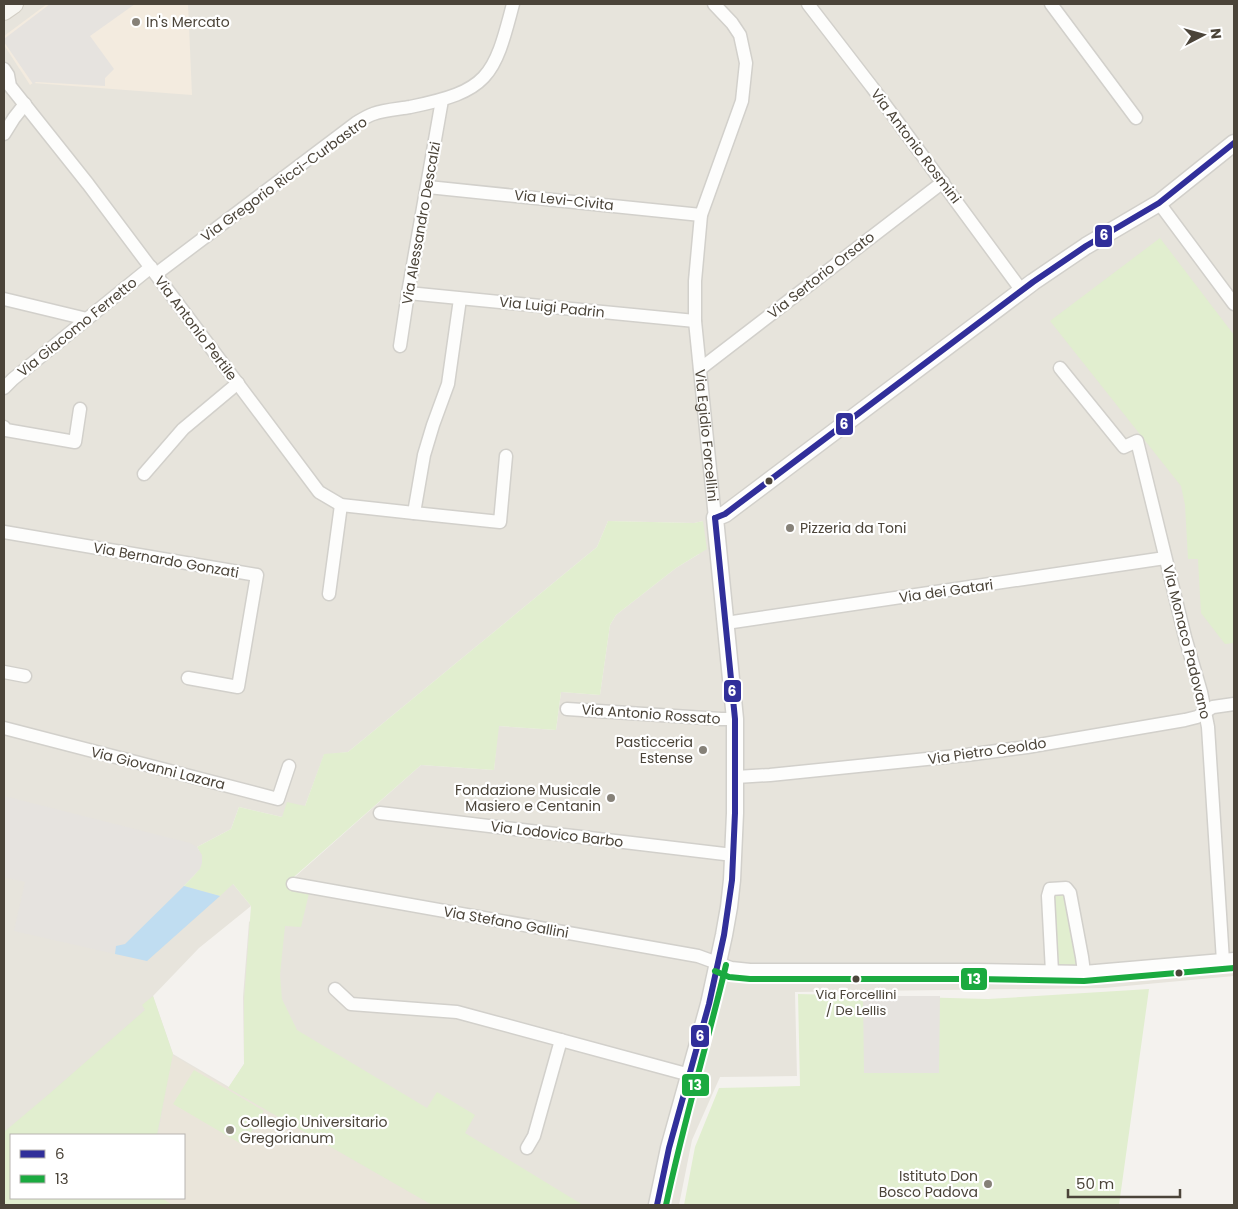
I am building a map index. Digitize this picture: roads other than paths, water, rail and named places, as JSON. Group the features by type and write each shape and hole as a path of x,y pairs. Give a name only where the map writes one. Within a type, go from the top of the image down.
{"main road":[{"path":"4,11 14,4"}],"street":[{"name":"Via Gregorio Ricci-Curbastro","path":"154,270 356,123 373,114 442,100 468,91 475,86 488,73 504,42 513,4"},
{"name":"Via Egidio Forcellini","path":"657,1205 669,1148 690,1075 718,963 729,906 733,855 736,777 735,719 695,321 695,281 701,215 742,101 746,63 740,35 732,23 714,4"},
{"name":"Via Antonio Rosmini","path":"808,4 943,182 1022,291"},
{"path":"1051,4 1136,118"},
{"name":"Via Antonio Pertile","path":"4,69 8,75 7,86 25,104 154,270 319,492 341,505 500,522 506,456"},
{"name":"Via Alessandro Descalzi","path":"400,346 442,100"},
{"path":"4,134 25,104"},
{"path":"715,518 725,514 1022,291 1086,246 1159,203 1234,143"},
{"name":"Via Sertorio Orsato","path":"700,369 943,182"},
{"name":"Via Levi-Civita","path":"428,187 701,215"},
{"path":"1159,203 1234,304"},
{"name":"Via Giacomo Ferretto","path":"4,388 87,320 154,270"},
{"name":"Via Luigi Padrin","path":"408,292 460,299 695,321"},
{"path":"4,299 87,320"},
{"path":"414,513 424,455 448,384 460,299"},
{"name":"Via Monaco Padovano","path":"1060,368 1124,447 1137,441 1185,637 1206,711 1228,960"},
{"path":"144,474 183,429 238,383"},
{"path":"4,427 6,430 75,442 80,409"},
{"path":"328,594 341,505"},
{"name":"Via Bernardo Gonzati","path":"4,532 257,575 238,687 188,678"},
{"name":"Via dei Gatari","path":"726,623 1165,558"},
{"path":"4,672 25,676"},
{"name":"Via Pietro Ceoldo","path":"736,777 935,759 1027,747 1184,720 1197,717 1213,707 1234,704"},
{"name":"Via Antonio Rossato","path":"567,709 735,719"},
{"name":"Via Giovanni Lazara","path":"4,728 278,799 289,766"},
{"name":"Via Lodovico Barbo","path":"380,813 733,855"},
{"name":"Via Stefano Gallini","path":"293,884 698,956 731,968 750,970 1084,972 1228,960"},
{"path":"1052,972 1048,896 1050,889 1066,888 1070,893 1084,972"},
{"path":"335,989 351,1004 458,1012 690,1075"},
{"path":"527,1148 534,1136 561,1040"}],"water":[{"path":"184,886 220,896 147,961 115,954 116,946 125,944"}],"place":[{"name":"In's Mercato","path":"136,22"},
{"name":"Pizzeria da Toni","path":"790,528"},
{"name":"Pasticceria Estense","path":"703,750"},
{"name":"Fondazione Musicale Masiero e Centanin","path":"611,798"},
{"name":"Via Forcellini / De Lellis","path":"856,979"},
{"name":"Collegio Universitario Gregorianum","path":"230,1130"},
{"name":"Istituto Don Bosco Padova","path":"988,1184"}]}
